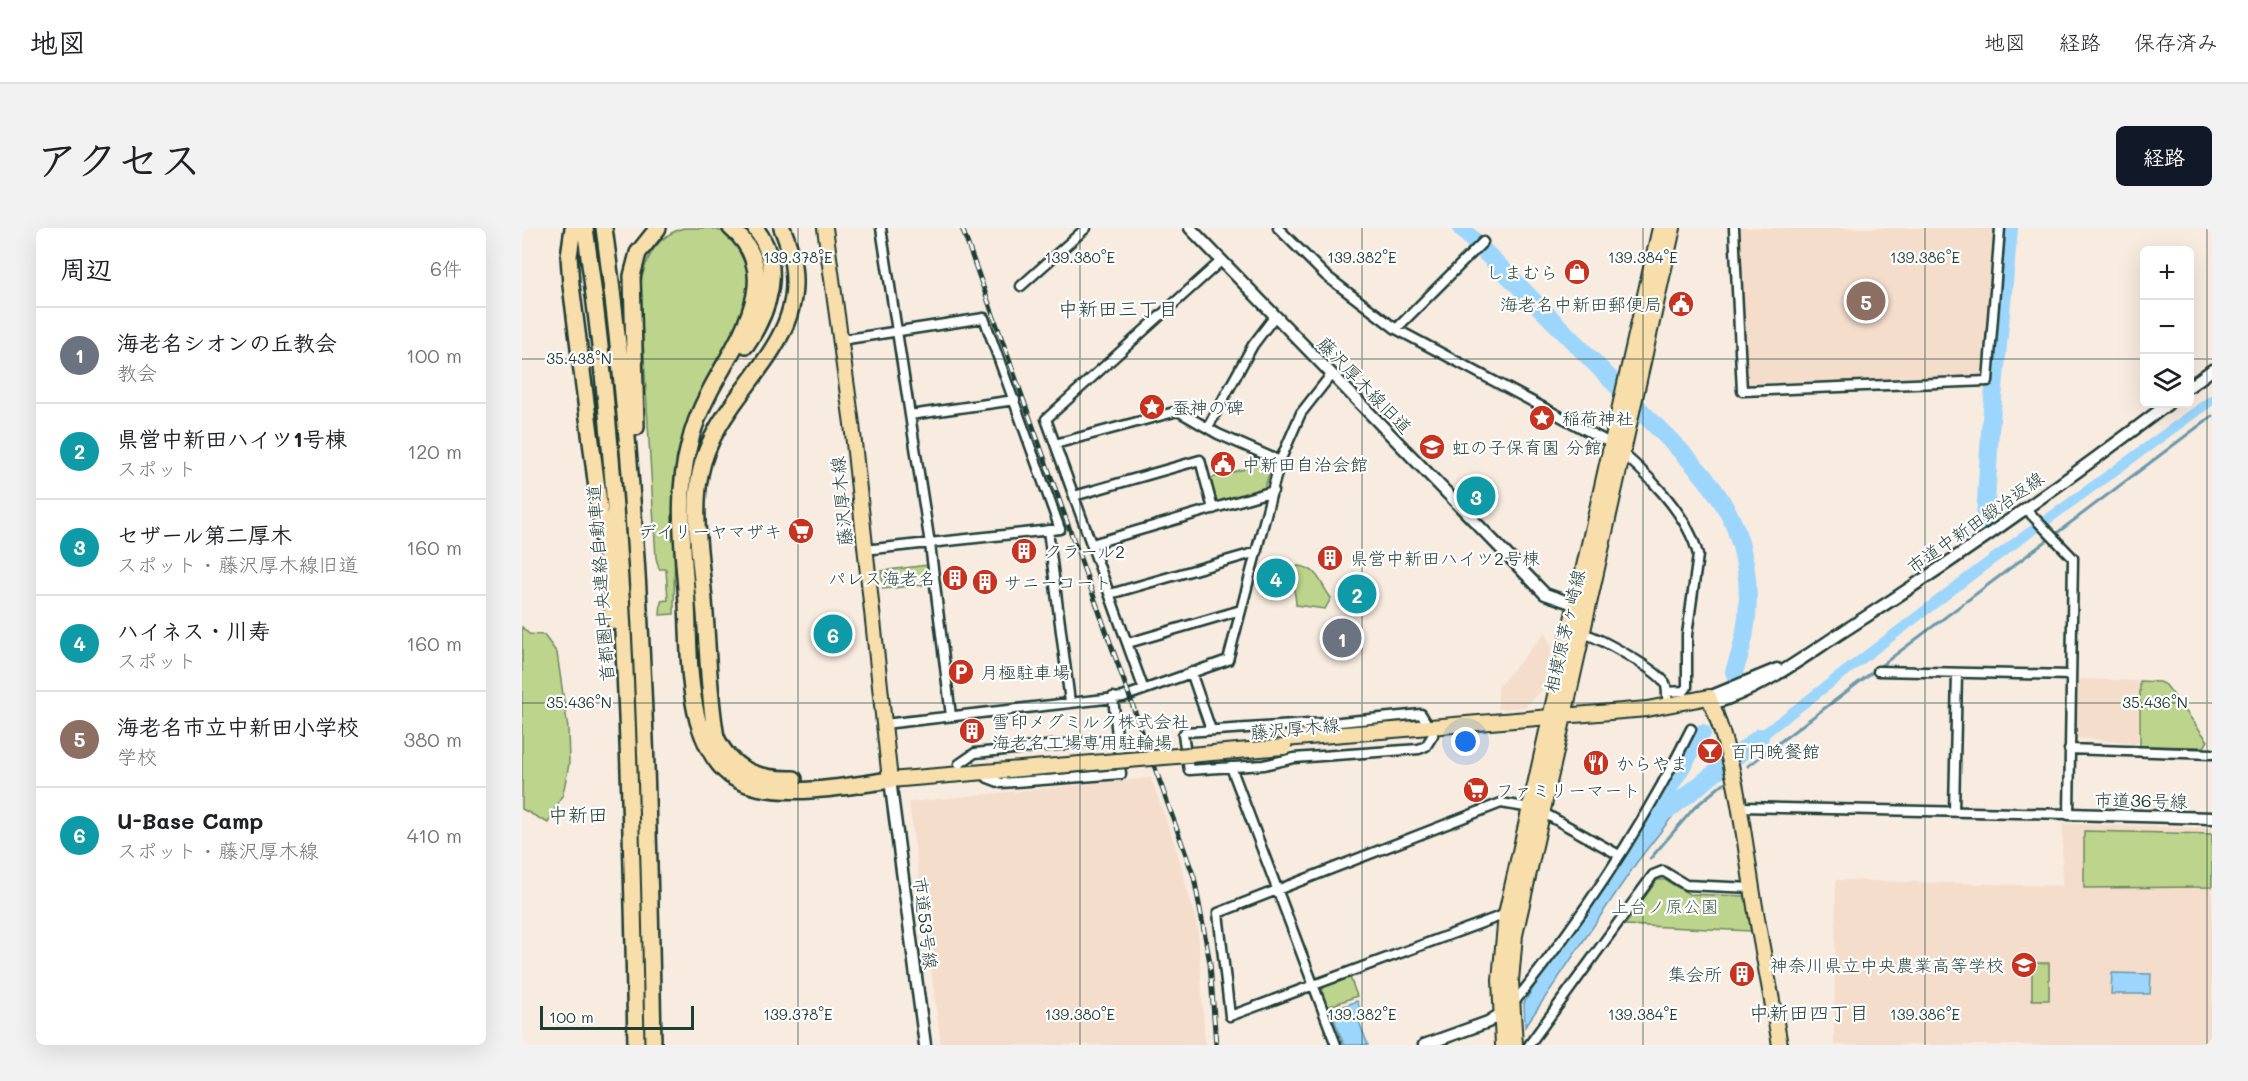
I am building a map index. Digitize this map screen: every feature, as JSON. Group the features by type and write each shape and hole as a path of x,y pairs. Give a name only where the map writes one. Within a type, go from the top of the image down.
{"highway":[{"path":"573,228 569,271 629,749"},
{"name":"首都圏中央連絡自動車道","path":"585,228 615,494 629,749 636,1045"},
{"name":"首都圏中央連絡自動車道","path":"604,228 633,494 643,662 653,1045"},
{"path":"643,662 645,606 631,302 632,276 638,253 657,228"},
{"path":"731,228 751,254 756,278 753,304 743,333 702,410 689,445 682,497 691,684 698,722 714,759 730,775 747,784 764,788 820,788 890,776"},
{"path":"702,410 755,331 767,306 772,282 771,259 755,228"},
{"path":"782,228 791,255 792,304 782,334 766,363 717,430 704,459 700,476 698,516 716,737 732,762 743,771 762,777 812,779 890,776"},
{"path":"788,228 793,274"}],"main road":[{"name":"藤沢厚木線","path":"825,228 841,340 890,776"},
{"name":"相模原茅ヶ崎線","path":"1556,722 1584,634 1616,447 1622,389 1660,228"},
{"name":"相模原茅ヶ崎線","path":"1503,1045 1515,935 1537,810 1556,722 1574,604 1616,447 1632,406 1673,228"},
{"name":"藤沢厚木線","path":"1556,722 1667,700 1710,700"},
{"name":"藤沢厚木線","path":"890,776 959,764 1044,762 1664,714 1710,700"},
{"path":"1710,700 1727,751 1741,807 1752,888 1780,1045"},
{"name":"藤沢厚木線","path":"890,776 981,771 1044,762"},
{"name":"相模原茅ヶ崎線","path":"1515,1045 1507,1016 1501,950 1506,914 1537,810"}],"street":[{"path":"881,228 930,544 951,716"},
{"path":"1021,286 1086,228"},
{"name":"藤沢厚木線旧道","path":"1190,228 1545,594 1574,604"},
{"path":"1278,228 1325,275 1396,329 1616,447 1639,467 1678,513 1695,542 1698,555 1687,635 1687,687 1667,700 1665,683 1655,674 1604,640 1584,634"},
{"path":"1734,228 1742,391 1988,381 2000,228"},
{"path":"1396,329 1480,246"},
{"path":"1144,690 1046,419 1222,260"},
{"path":"1208,427 1252,345 1275,316"},
{"path":"841,340 984,318 1060,529 864,550"},
{"path":"2194,383 2212,370"},
{"path":"884,724 1113,697 1144,690 1228,660 1280,461 1301,413 1331,375"},
{"path":"910,415 1015,400"},
{"name":"市道中新田鍛冶返線","path":"1710,700 1760,686 1897,597 2162,408"},
{"path":"1055,444 1171,411 1178,411 1280,461"},
{"path":"1074,496 1200,460 1213,509"},
{"path":"1092,544 1273,491"},
{"path":"1741,807 2069,814 2073,558 2025,508"},
{"path":"1048,530 1070,702"},
{"path":"1110,594 1257,552"},
{"path":"1128,643 1241,610"},
{"path":"1878,671 2071,675"},
{"path":"1191,672 1210,730"},
{"path":"1954,811 1957,673"},
{"path":"981,771 988,778 1001,783 1121,774 1113,697"},
{"path":"1421,714 1431,731 1426,746 1419,749 1293,758 1264,765 1187,769 1183,735 1185,732 1210,730 1340,722 1421,714"},
{"path":"1425,1045 1507,1016 1619,855 1668,776 1691,729"},
{"path":"959,764 975,753 1117,739"},
{"path":"2069,749 2212,754"},
{"path":"1231,767 1336,1045"},
{"name":"市道53号線","path":"890,776 925,1045"},
{"path":"1506,914 1230,1016 1218,913 1501,803 1537,810 1619,855"},
{"name":"市道36号線","path":"2069,814 2212,818"},
{"path":"1529,1045 1653,875 1663,871 1686,885 1752,888"}],"shaded area":[{"path":"1739,228 1995,228 1984,373 1980,377 1872,383 1869,380 1747,384"},
{"path":"1546,632 1551,649 1542,690 1525,707 1498,709 1498,687"},
{"path":"2081,679 2139,681 2138,742 2130,745 2130,742 2075,738 2076,684"},
{"path":"1151,778 1177,851 1198,930 1205,1045 941,1045 909,802"},
{"name":"神奈川県立中央農業高等学校","path":"2063,824 2212,828 2212,1045 1834,1045 1836,880 2062,886"}],"green space":[{"path":"684,228 711,228 723,232 736,244 748,271 748,287 744,316 712,378 675,504 674,614 660,615 661,601 668,600 666,569 659,569 656,558 640,290 644,270 652,252 665,237"},
{"path":"1251,456 1272,466 1264,489 1215,502 1208,479 1244,469"},
{"path":"931,566 932,584 883,589 881,571"},
{"path":"1298,566 1315,573 1321,582 1331,598 1325,609 1296,605 1292,577 1294,568"},
{"path":"522,627 529,634 544,635 557,653 568,729 569,764 563,794 548,823 522,809"},
{"path":"2140,681 2159,682 2166,685 2208,741 2204,747 2140,746"},
{"path":"2084,831 2212,834 2212,887 2084,888"},
{"name":"上台ノ原公園","path":"1657,880 1665,880 1689,894 1745,896 1751,931 1625,925"},
{"path":"2032,963 2049,963 2049,1000 2032,1000"},
{"path":"1350,977 1357,996 1327,1007 1322,993 1324,986"}],"water":[{"path":"1660,798 1679,808 1637,862 1525,1027 1524,1003 1616,868"},
{"path":"2112,973 2151,974 2150,994 2111,994"},
{"path":"1357,1001 1363,1016 1358,1019 1368,1045 1344,1045 1331,1011"}],"waterway":[{"path":"1461,228 1683,453 1719,496 1736,530 1742,548 1748,583 1747,619 1734,672"},
{"path":"1985,520 1990,431 2009,228"},
{"path":"1760,737 1982,567 2212,400"},
{"path":"1748,766 2212,416"},
{"path":"1653,820 1662,799 1702,733"},
{"path":"1655,817 1671,808 1760,737"},
{"path":"1650,859 1695,807 1724,783"}],"railway":[{"path":"962,228 1194,877 1210,963 1216,1045"}],"place":[{"name":"しまむら","path":"1577,272"},
{"name":"海老名市立中新田小学校","path":"1866,301"},
{"name":"海老名中新田郵便局","path":"1681,304"},
{"name":"蚕神の碑","path":"1152,407"},
{"name":"稲荷神社","path":"1542,418"},
{"name":"虹の子保育園 分館","path":"1432,447"},
{"name":"中新田自治会館","path":"1223,464"},
{"name":"セザール第二厚木","path":"1476,496"},
{"name":"デイリーヤマザキ","path":"801,531"},
{"name":"クラール2","path":"1024,551"},
{"name":"県営中新田ハイツ2号棟","path":"1330,558"},
{"name":"パレス海老名","path":"955,578"},
{"name":"ハイネス・川寿","path":"1276,578"},
{"name":"サニーコート","path":"985,582"},
{"name":"県営中新田ハイツ1号棟","path":"1357,594"},
{"name":"U-Base Camp","path":"833,634"},
{"name":"海老名シオンの丘教会","path":"1342,638"},
{"name":"月極駐車場","path":"961,672"},
{"name":"雪印メグミルク株式会社 海老名工場専用駐輪場","path":"972,731"},
{"name":"百円晩餐館","path":"1710,751"},
{"name":"からやま","path":"1596,763"},
{"name":"ファミリーマート","path":"1476,790"},
{"name":"神奈川県立中央農業高等学校","path":"2024,965"},
{"name":"集会所","path":"1742,974"}],"district":[{"name":"中新田三丁目","path":"1118,308"},
{"name":"中新田","path":"578,814"},
{"name":"中新田四丁目","path":"1809,1012"}]}
